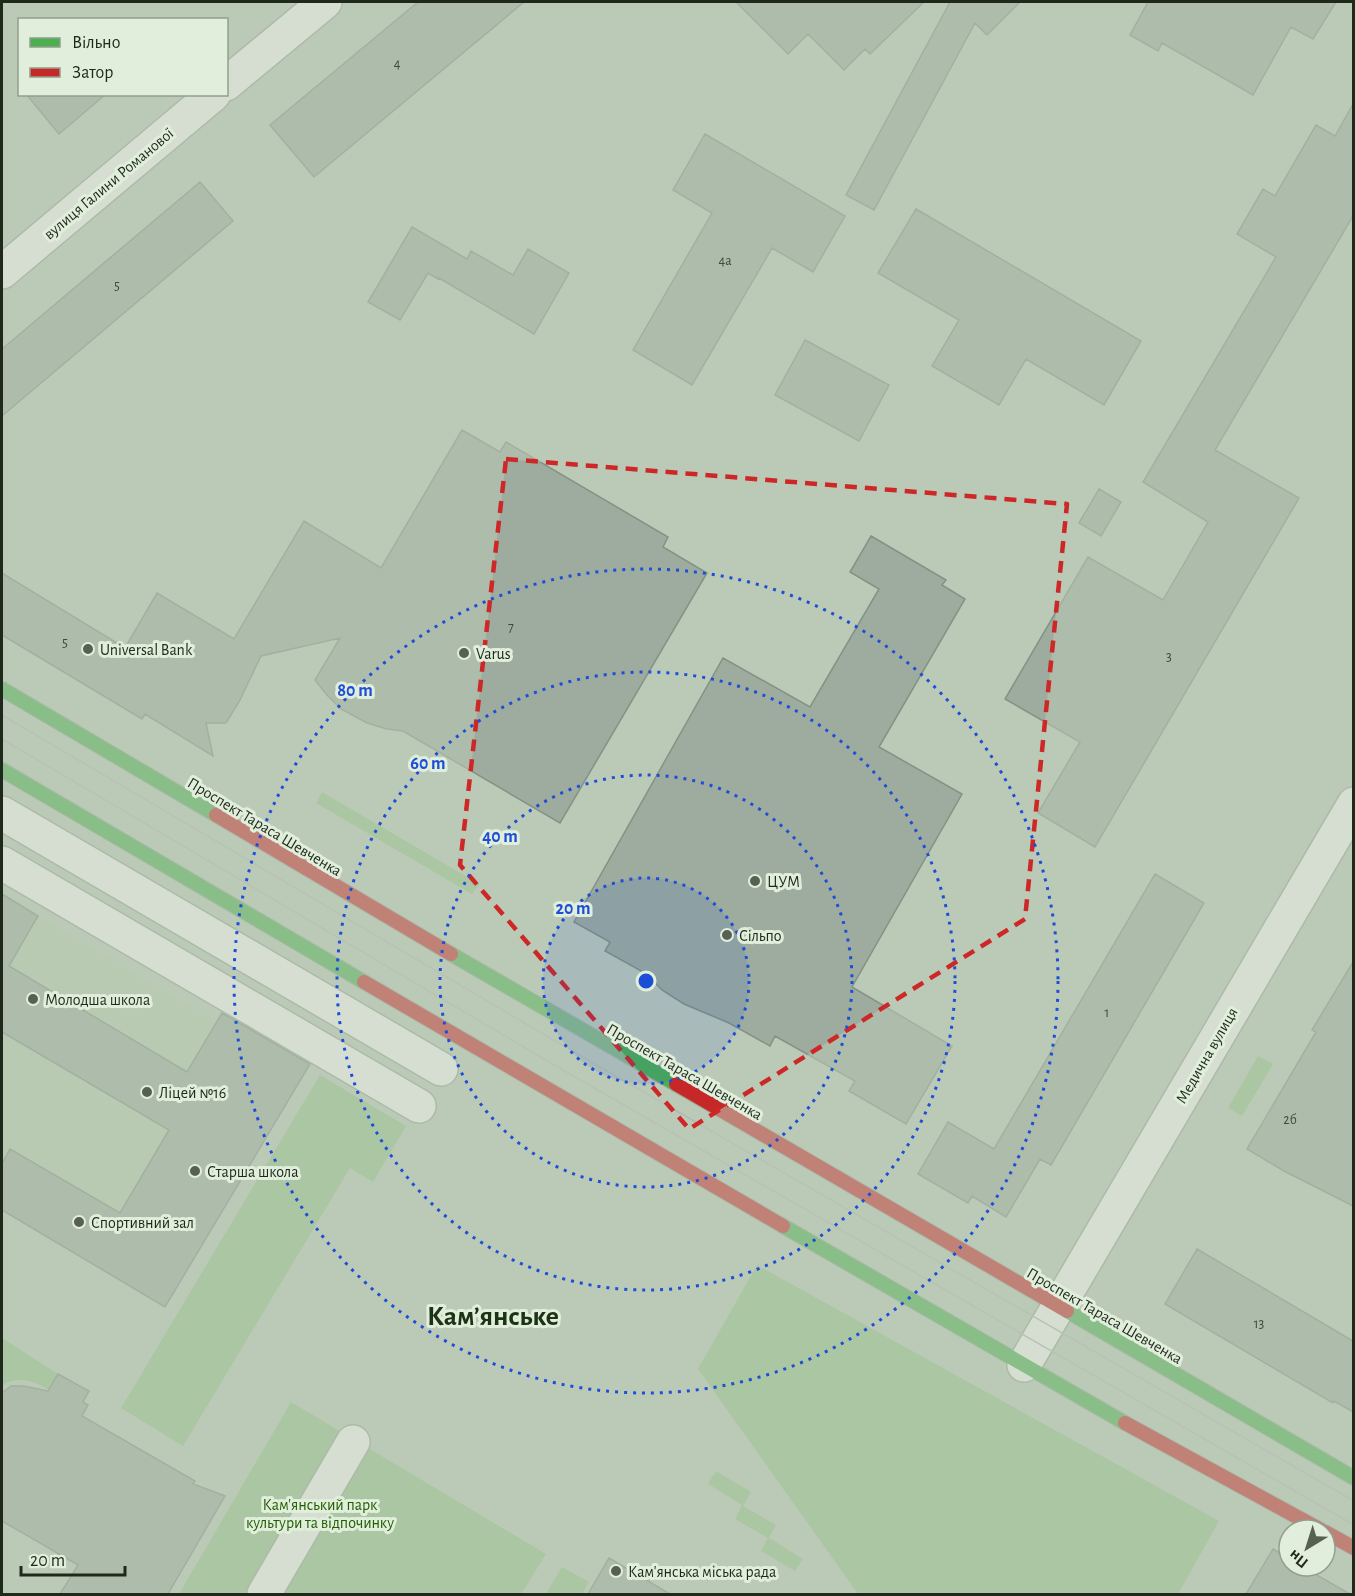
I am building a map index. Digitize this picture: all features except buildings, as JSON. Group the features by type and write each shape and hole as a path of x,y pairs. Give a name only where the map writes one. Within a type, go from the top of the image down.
{"main road":[{"name":"Проспект Тараса Шевченка","path":"2,689 433,944 1353,1478"},
{"path":"2,770 1024,1365 1300,1518"},
{"path":"1337,1539 1353,1548"}],"street":[{"path":"228,82 325,2"},
{"name":"вулиця Галини Романової","path":"2,272 212,96"},
{"name":"Медична вулиця","path":"1024,1365 1353,804"},
{"path":"2,813 441,1069"},
{"path":"2,863 419,1106"},
{"path":"264,1594 353,1442"}],"highlighted area":[{"path":"506,459 1067,504 1025,919 689,1129 460,865"}],"shaded area":[{"name":"Ліцей №16","path":"2,894 228,1029 165,1307 2,1210"}],"green space":[{"path":"322,792 479,884 472,894 316,803"},
{"path":"1258,1056 1273,1064 1242,1116 1228,1108"},
{"path":"320,1075 406,1126 373,1182 350,1168 183,1446 121,1408"},
{"path":"757,1265 1219,1521 1178,1594 858,1594 698,1369"},
{"path":"2,1338 58,1374 49,1390 26,1380 2,1385"},
{"name":"Кам'янський парк культури та відпочинку","path":"291,1402 546,1554 521,1594 179,1594"},
{"path":"716,1471 751,1492 743,1506 776,1525 769,1538 803,1559 795,1571 761,1551 768,1538 735,1519 742,1505 708,1484"},
{"path":"562,1567 589,1582 582,1594 546,1594"}],"tram line":[{"path":"2,715 555,1041 1354,1501"},
{"path":"2,739 544,1059 1354,1525"}],"traffic: fast":[{"path":"2,689 216,815"},
{"path":"2,770 364,982"},
{"path":"451,954 676,1084"},
{"path":"783,1226 1125,1423"},
{"path":"1067,1311 1354,1478"}],"traffic: jam":[{"path":"216,815 451,954"},
{"path":"364,982 783,1226"},
{"path":"676,1084 1067,1311"},
{"path":"1125,1423 1299,1518"},
{"path":"1337,1539 1354,1548"}],"place":[{"name":"Universal Bank","path":"88,649"},
{"name":"Varus","path":"464,653"},
{"name":"ЦУМ","path":"755,881"},
{"name":"Сільпо","path":"727,935"},
{"name":"Молодша школа","path":"33,999"},
{"name":"Ліцей №16","path":"147,1092"},
{"name":"Старша школа","path":"195,1171"},
{"name":"Спортивний зал","path":"79,1222"},
{"name":"Кам'янська міська рада","path":"616,1571"}],"district":[{"name":"Кам’янське","path":"493,1315"}]}
